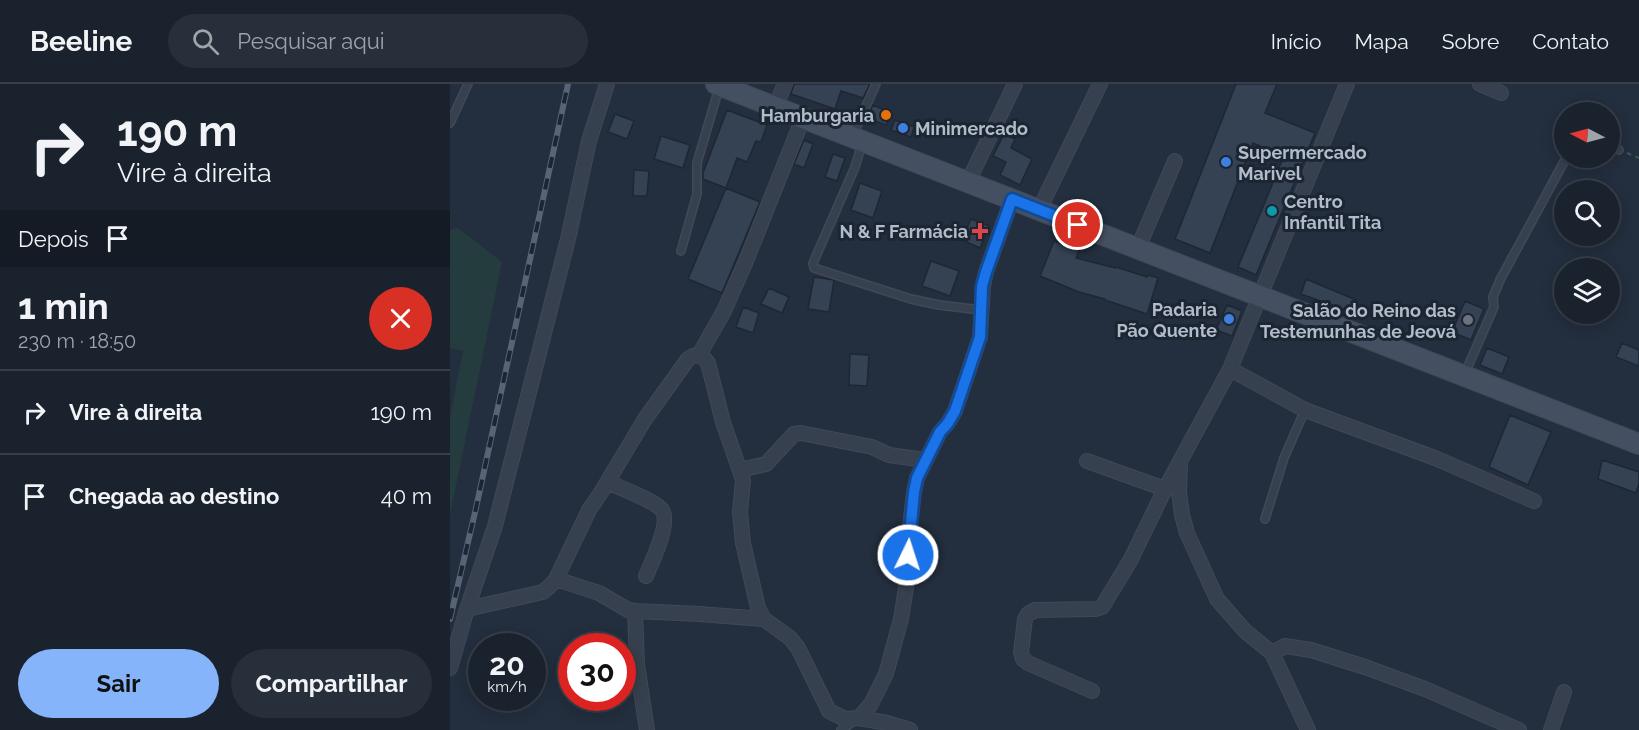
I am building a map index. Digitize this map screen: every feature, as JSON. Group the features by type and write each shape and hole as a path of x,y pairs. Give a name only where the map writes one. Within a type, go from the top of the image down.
{"main road":[{"path":"718,85 1639,444"}],"street":[{"path":"450,668 500,505 565,250 589,141 607,84"},
{"path":"775,107 785,84"},
{"path":"968,182 1015,84"},
{"path":"1039,210 1100,84"},
{"path":"1092,691 1023,659 1021,652 1025,619 1035,610 1101,607 1130,561 1165,489 1230,369 1347,84"},
{"path":"1480,84 1501,93"},
{"path":"699,355 724,311 746,261 803,118"},
{"path":"1138,248 1175,161"},
{"path":"859,718 871,704 886,674 898,630 908,575 909,536 917,478 940,432 955,411 980,337 982,286 1012,199"},
{"path":"467,609 543,592 556,579 583,519 645,419 688,359 699,355 708,363 723,422 743,480 740,512 743,543 758,608 764,619 790,638 798,648 828,711 845,719 859,718 910,730"},
{"path":"1230,369 1305,410 1435,458 1534,501"},
{"path":"740,470 766,464 794,434 872,447 889,455 925,460"},
{"path":"1087,461 1165,489"},
{"path":"1180,462 1179,492 1182,515 1187,533 1217,599 1245,631 1272,653 1308,730"},
{"path":"608,482 656,505 663,511 665,518 663,530 646,576"},
{"path":"556,579 589,589 628,610 764,619"},
{"path":"635,611 637,664 647,730"},
{"path":"1272,653 1285,646 1311,650 1425,690 1519,730"},
{"path":"1551,730 1564,692"}],"lane":[{"path":"450,123 468,84"},
{"path":"876,84 857,139 855,167 813,263 814,267 911,299 981,310"},
{"path":"681,252 697,194 697,163 718,85"},
{"path":"1464,375 1494,307 1493,297 1500,280 1561,168"},
{"path":"1265,519 1281,465 1305,410"},
{"path":"841,730 859,718"}],"green space":[{"path":"458,228 502,262 450,515 450,417 463,351 450,348 450,230"}],"building":[{"path":"794,84 870,84 863,98 841,91 835,109 791,94"},
{"name":"Supermercado Marivel","path":"1236,84 1277,84 1265,113 1315,133 1256,275 1238,267 1284,156 1253,143 1210,253 1175,239"},
{"path":"873,105 891,113 886,125 867,118"},
{"path":"727,110 767,125 761,142 756,141 747,162 737,158 726,188 703,179 703,173"},
{"path":"615,114 634,121 627,139 608,132"},
{"path":"895,120 914,127 911,137 891,130"},
{"path":"1004,134 1015,139 1011,148 1032,159 1020,185 1000,175 1006,162 993,156"},
{"path":"661,136 690,145 683,168 654,159"},
{"path":"804,140 813,144 804,168 794,164"},
{"path":"833,154 845,158 837,181 825,177"},
{"path":"634,170 649,171 647,196 633,196"},
{"path":"860,183 882,191 873,218 851,210"},
{"path":"726,188 760,202 722,293 688,279"},
{"path":"971,219 989,226 980,248 962,240"},
{"path":"1054,241 1079,250 1076,258 1158,278 1147,314 1079,292 1040,276"},
{"path":"931,261 959,271 950,296 922,286"},
{"path":"814,277 834,280 829,312 808,309"},
{"path":"1306,279 1356,300 1351,312 1301,294"},
{"path":"769,288 789,297 782,313 761,304"},
{"name":"Salão do Reino das Testemunhas de Jeová","path":"1465,301 1484,309 1471,340 1452,332"},
{"path":"1227,305 1242,311 1232,336 1216,330"},
{"path":"743,307 759,313 753,333 736,327"},
{"path":"1622,343 1639,350 1639,366 1616,357"},
{"path":"1487,348 1509,357 1502,374 1480,365"},
{"path":"850,354 869,355 867,386 849,385"},
{"path":"1510,415 1551,432 1528,485 1489,467"},
{"path":"1602,460 1639,472 1636,493 1598,479"}],"railway":[{"path":"450,619 568,84"}],"place":[{"name":"Hamburgaria","path":"886,115"},
{"name":"Minimercado","path":"903,128"},
{"name":"Supermercado Marivel","path":"1226,162"},
{"name":"Centro Infantil Tita","path":"1272,211"},
{"name":"N & F Farmácia","path":"980,231"},
{"name":"Padaria Pão Quente","path":"1229,319"},
{"name":"Salão do Reino das Testemunhas de Jeová","path":"1468,320"}],"route":[{"path":"908,555 917,478 940,432 955,411 980,337 982,286 1012,199 1078,225"}]}
